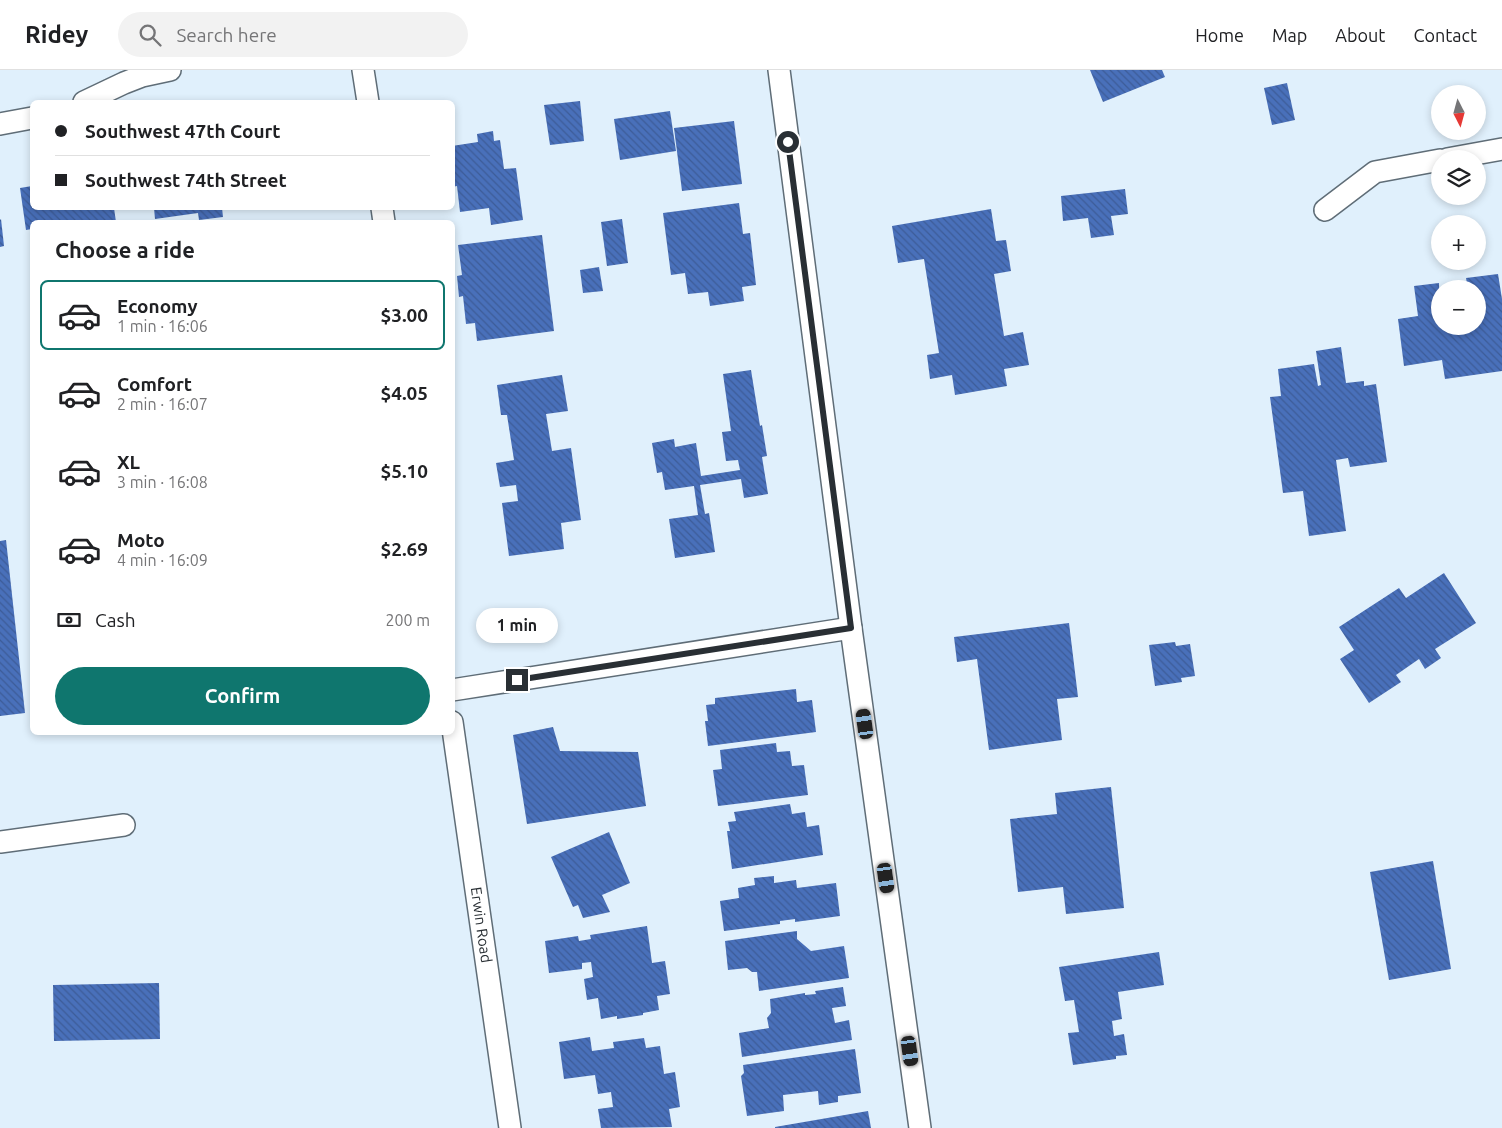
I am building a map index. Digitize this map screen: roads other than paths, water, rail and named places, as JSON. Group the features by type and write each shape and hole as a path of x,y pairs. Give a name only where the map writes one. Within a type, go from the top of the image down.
{"street":[{"path":"88,100 142,76 170,70"},
{"path":"363,70 368,100"},
{"path":"779,70 851,628 920,1128"},
{"path":"0,124 30,118"},
{"path":"1486,152 1502,149"},
{"path":"1325,210 1375,172 1431,162"},
{"path":"455,690 851,628"},
{"name":"Erwin Road","path":"454,735 510,1128"},
{"path":"0,842 124,825"}]}
